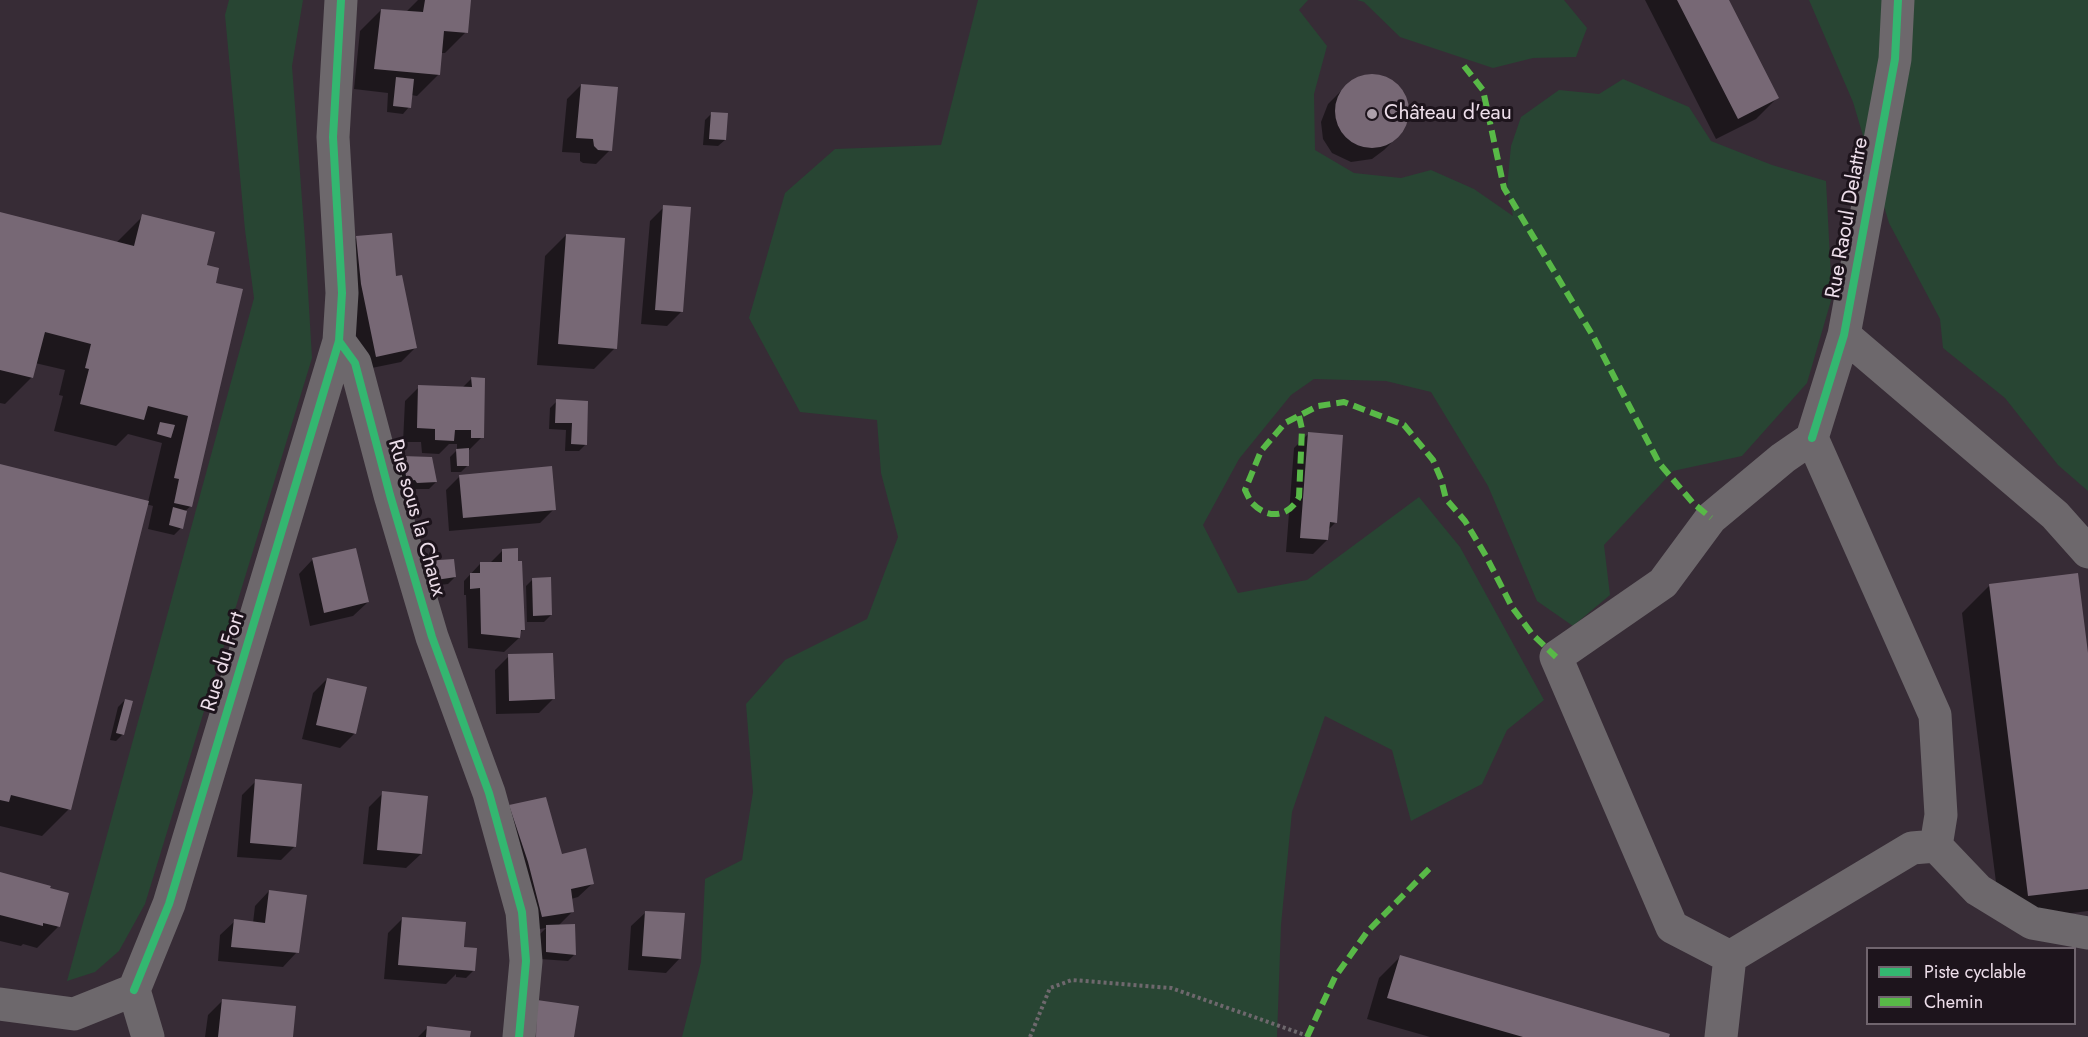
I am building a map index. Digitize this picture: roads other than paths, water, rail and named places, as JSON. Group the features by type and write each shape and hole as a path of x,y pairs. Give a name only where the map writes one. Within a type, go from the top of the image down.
{"street":[{"path":"339,341 342,293 333,136 341,0"},
{"name":"Rue Raoul Delattre","path":"1812,438 1844,335 1895,59 1898,0"},
{"path":"1844,335 2055,515 2088,552"},
{"name":"Rue du Fort","path":"134,990 169,904 339,341"},
{"name":"Rue sous la Chaux","path":"339,341 355,363 390,495 432,637 489,793 522,912 526,961 519,1037"},
{"path":"1730,957 1672,927 1556,657 1663,583 1711,518 1783,458 1812,438 1935,715 1941,815 1936,846"},
{"path":"1936,846 1978,890 2032,923 2088,933"},
{"path":"1730,957 1912,848 1936,846"},
{"path":"1730,957 1730,1035"},
{"path":"0,1004 74,1014 134,990 148,1037"}],"place":[{"name":"Château d'eau","path":"1372,114"}]}
